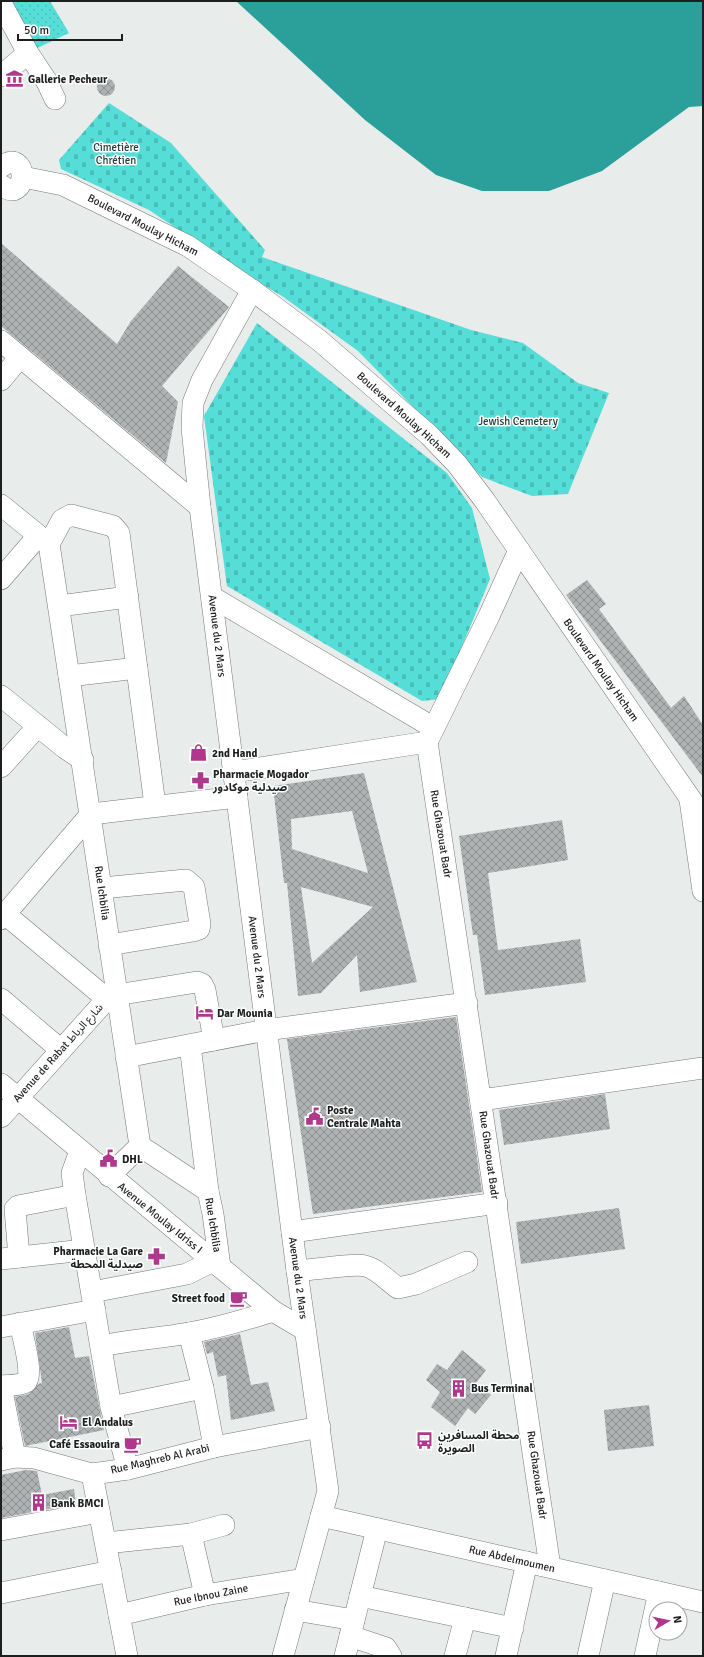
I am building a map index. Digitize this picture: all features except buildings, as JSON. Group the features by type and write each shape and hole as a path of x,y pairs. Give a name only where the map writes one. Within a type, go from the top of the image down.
{"street":[{"path":"1,3 6,23 46,80 55,99"},
{"path":"1,76 28,53"},
{"path":"2,163 12,163 18,165 22,170 23,177 18,186 2,190"},
{"name":"Boulevard Moulay Hicham","path":"23,177 63,185 188,246 252,290 320,341 429,435 457,464 519,550 703,817"},
{"name":"Avenue du 2 Mars","path":"252,290 202,380 193,403 192,428 200,507 266,1030 297,1271 328,1491 283,1656"},
{"path":"1,341 200,507"},
{"path":"1,380 20,357"},
{"path":"1,505 43,540"},
{"path":"1,579 62,520 71,515 116,528 120,538 155,805"},
{"name":"Rue Ichbilia","path":"43,540 59,606 102,888 113,995 126,1057 140,1146 208,1191 213,1214 217,1264"},
{"path":"430,735 489,616 519,550"},
{"path":"59,606 128,597"},
{"path":"212,597 430,735"},
{"path":"70,676 138,668"},
{"path":"1,696 83,760"},
{"path":"1,767 38,726"},
{"path":"234,772 430,735"},
{"name":"Rue Ghazouat Badr","path":"430,735 466,1003 550,1567"},
{"path":"214,1040 205,990 202,984 197,982 113,995 3,916 91,814 155,805 237,797"},
{"path":"690,799 703,891"},
{"path":"102,888 186,880 194,886 200,924 199,929 193,931 109,945"},
{"name":"Avenue de Rabat شارع الرباط","path":"1,1117 113,995"},
{"path":"1,999 61,1050"},
{"path":"126,1057 266,1030 466,1003"},
{"path":"190,1045 208,1191"},
{"path":"481,1100 703,1068"},
{"name":"Avenue Moulay Idriss I","path":"1,1084 109,1176 273,1311 305,1330"},
{"path":"109,1176 140,1146"},
{"path":"80,1151 72,1173 75,1195 111,1407 128,1469"},
{"path":"75,1195 18,1206 15,1209 10,1258 84,1250"},
{"path":"292,1232 496,1203"},
{"path":"297,1271 365,1265 375,1270 384,1279 398,1288 416,1284 467,1262"},
{"path":"8,1459 1,1386 25,1382 28,1378 29,1370 10,1325 217,1264"},
{"path":"101,1346 139,1338 189,1333 232,1324 273,1311"},
{"path":"189,1333 203,1388 214,1447"},
{"path":"111,1407 203,1388"},
{"name":"Rue Maghreb Al Arabi","path":"8,1459 34,1458 92,1474 128,1469 214,1447 320,1427"},
{"path":"92,1474 112,1571 118,1615 127,1656"},
{"path":"1,1530 99,1512"},
{"name":"Rue Abdelmoumen","path":"320,1516 703,1602"},
{"path":"106,1543 191,1534 224,1525"},
{"path":"345,1656 377,1528"},
{"path":"191,1534 205,1595"},
{"path":"506,1656 527,1562"},
{"path":"1,1593 112,1571"},
{"name":"Rue Ibnou Zaine","path":"118,1615 205,1595 304,1578"},
{"path":"588,1656 605,1580"},
{"path":"645,1656 659,1592"},
{"path":"360,1596 512,1628"},
{"path":"296,1610 352,1628 386,1648 391,1656"},
{"path":"455,1656 465,1618"}],"green space":[{"path":"1,1 50,1 69,33 29,52"},
{"name":"Jewish Cemetery","path":"109,103 171,143 265,250 262,257 471,330 523,343 578,383 609,393 568,494 532,496 482,477 358,351 282,296 251,278 149,210 61,169 59,160"},
{"path":"257,323 447,473 472,508 490,579 440,699 422,701 227,586 204,416"}],"shaded area":[{"path":"236,1 703,1 703,106 689,107 602,171 549,191 482,191 436,175 365,120"}],"place":[{"name":"Gallerie Pecheur","path":"15,79"},
{"name":"2nd Hand","path":"199,753"},
{"name":"Pharmacie Mogador صيدلية موكادور","path":"200,780"},
{"name":"Dar Mounia","path":"204,1013"},
{"name":"Poste Centrale Mahta","path":"314,1116"},
{"name":"DHL","path":"109,1159"},
{"name":"Pharmacie La Gare صيدلية المحطة","path":"156,1257"},
{"name":"Street food","path":"238,1298"},
{"name":"Bus Terminal","path":"458,1388"},
{"name":"El Andalus","path":"69,1422"},
{"name":"محطة المسافرين الصويرة","path":"425,1441"},
{"name":"Café Essaouira","path":"133,1444"},
{"name":"Bank BMCI","path":"38,1503"}],"park label":[{"name":"Cimetière Chrétien","path":"116,153"}]}
